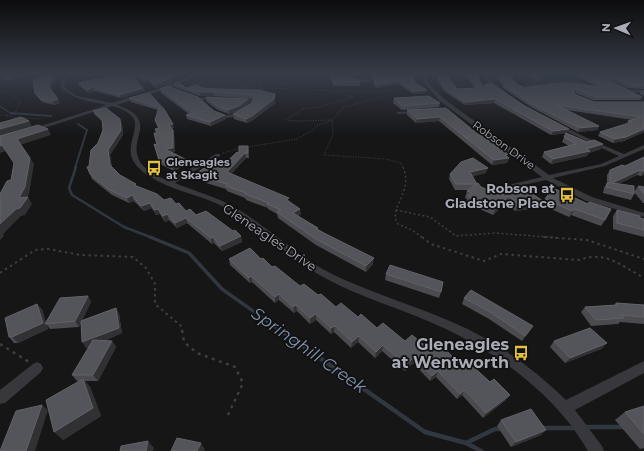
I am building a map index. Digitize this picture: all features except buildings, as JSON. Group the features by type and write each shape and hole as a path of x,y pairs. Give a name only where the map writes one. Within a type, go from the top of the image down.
{"street":[{"name":"Gleneagles Drive","path":"71,94 77,97 114,104 134,116 138,123 138,133 134,145 134,156 140,167 170,184 232,209 302,261 330,277 466,333 514,362 565,408 597,451"},
{"path":"29,131 145,94"},
{"name":"Robson Drive","path":"435,94 453,109 548,178 588,199 644,215"},
{"path":"505,94 596,144 624,156"},
{"path":"632,94 638,97"},
{"path":"441,110 453,109"},
{"path":"398,113 420,112"},
{"path":"500,188 603,165 644,147"},
{"path":"170,184 218,155"},
{"path":"565,408 644,366"},
{"path":"0,398 37,368"}],"lane":[{"path":"194,97 200,99 214,98"},
{"path":"200,99 205,104"},
{"path":"238,99 252,101 251,106 246,110"},
{"path":"220,117 230,117 241,114"}],"path":[{"path":"6,116 16,112 20,102 12,94"},
{"path":"332,120 321,119 302,122 285,120 303,109 319,107 354,97 344,94"},
{"path":"218,155 230,150 297,138 314,130 316,126 332,120 344,107 390,94"},
{"path":"0,115 34,120 50,119"},
{"path":"332,120 334,125 332,138 324,155 357,156 369,160 386,159 401,163 407,176 404,191 394,218 398,224 412,230 431,244 484,261 501,254 579,260 586,256 605,256 644,278"},
{"path":"396,210 430,217 456,236 495,233 537,238 587,240 644,259"},
{"path":"0,273 35,250 48,249 81,255 133,257 146,268 155,284 155,304 181,326 184,342 197,353 235,367 243,383 228,415"},
{"path":"0,344 37,368"}],"waterway":[{"name":"Springhill Creek","path":"0,106 12,114 15,114"},
{"name":"Springhill Creek","path":"11,113 51,116"},
{"name":"Springhill Creek","path":"75,168 87,130 78,124"},
{"name":"Springhill Creek","path":"76,167 69,188 72,195 124,227 153,238"},
{"name":"Springhill Creek","path":"150,237 189,253 222,289 281,331"},
{"name":"Springhill Creek","path":"280,330 425,432 466,443"},
{"name":"Springhill Creek","path":"584,427 624,427"},
{"name":"Springhill Creek","path":"542,428 576,428"},
{"name":"Springhill Creek","path":"466,443 495,429 502,429"},
{"path":"466,443 481,451"}],"place":[{"name":"Gleneagles at Skagit","path":"154,168"},
{"name":"Robson at Gladstone Place","path":"567,195"},
{"name":"Gleneagles at Wentworth","path":"521,353"}]}
